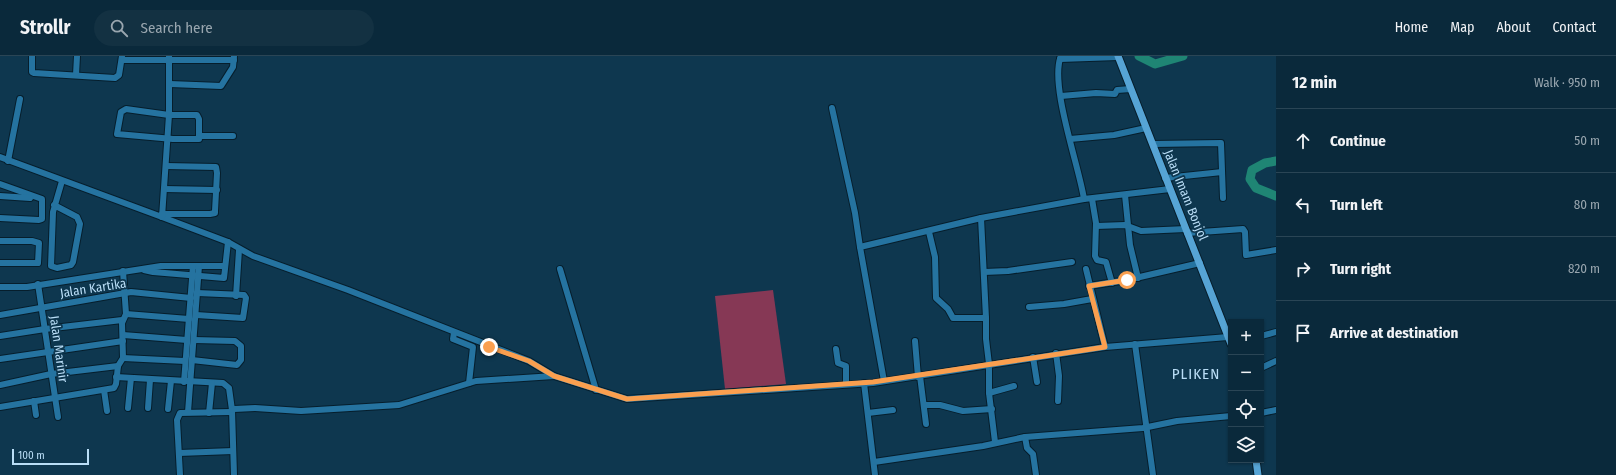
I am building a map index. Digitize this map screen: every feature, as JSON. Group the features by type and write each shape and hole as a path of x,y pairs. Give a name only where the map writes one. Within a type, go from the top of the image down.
{"main road":[{"name":"Jalan Imam Bonjol","path":"1118,57 1186,231 1196,252 1228,337"},
{"path":"1256,463 1258,475"}],"street":[{"path":"32,56 33,73 118,77 122,58 150,61 169,58 234,58 232,69 221,86 170,84"},
{"path":"76,76 77,56"},
{"path":"1084,199 1070,139 1067,133 1058,70 1061,58 1118,57"},
{"path":"162,215 168,139 170,84 169,58"},
{"path":"1061,96 1096,93 1115,94 1117,91 1131,89"},
{"path":"8,161 20,98"},
{"path":"832,108 855,213 884,381"},
{"path":"200,136 199,119 197,115 169,115 123,110 116,132 117,134 121,135 196,140 199,139 200,136 233,136"},
{"path":"1070,139 1114,135 1146,128"},
{"path":"1153,144 1219,142 1222,147 1224,198"},
{"path":"0,157 62,181 162,215 228,242 239,250 348,290 454,333 529,361 554,376 627,399 884,381 919,377 1056,353 1135,344 1228,337"},
{"path":"162,215 215,213 217,190 216,167 166,166"},
{"path":"1165,178 1222,172"},
{"path":"54,205 77,217 80,224 73,262 71,265 57,268 52,267 54,205 62,181"},
{"path":"0,184 35,198"},
{"path":"164,189 217,190"},
{"path":"860,247 929,232 981,218 1084,199 1170,189"},
{"path":"1126,195 1130,245 1138,278"},
{"path":"0,196 42,199 40,220 0,218"},
{"path":"1092,199 1096,226 1094,239 1095,256 1097,260 1106,262 1112,283"},
{"path":"981,218 986,338 989,364 989,393 995,442"},
{"path":"1096,226 1128,226 1141,231 1243,230 1245,231 1246,255 1276,250"},
{"path":"929,232 935,257 936,296 938,301 948,309 953,318 986,318"},
{"path":"0,241 38,241 39,249 38,264 0,263"},
{"path":"142,269 153,272 224,278 228,242"},
{"path":"236,296 239,250"},
{"path":"984,272 1008,271 1072,262"},
{"path":"1089,286 1138,278 1200,263"},
{"path":"2,288 162,266 225,266"},
{"path":"190,340 196,315 196,266"},
{"path":"560,269 596,390"},
{"path":"1086,269 1092,299 1105,347"},
{"path":"0,407 114,388 116,384 118,366 123,358 122,320 126,314 123,271"},
{"path":"188,412 187,382 190,340 190,298 196,276"},
{"name":"Jalan Marinir","path":"38,284 58,417"},
{"name":"Jalan Kartika","path":"0,315 125,293 144,292 190,298"},
{"path":"196,315 243,318 246,298 244,295 236,296 197,293"},
{"path":"1029,307 1064,304 1092,299"},
{"path":"126,314 189,319"},
{"path":"0,336 122,320"},
{"path":"1264,335 1276,332"},
{"path":"454,333 453,339 473,347 469,383"},
{"path":"0,359 123,338 235,341 241,346 241,360 237,365 123,358"},
{"path":"915,341 919,377 925,405 926,424"},
{"path":"1135,344 1153,475"},
{"path":"836,349 838,363 846,366 848,384"},
{"path":"1056,353 1059,376 1058,401"},
{"path":"1033,357 1037,382"},
{"path":"1264,366 1276,360"},
{"path":"0,385 51,374 118,366"},
{"path":"116,376 150,380 223,384 229,388 234,475"},
{"path":"180,475 178,416 180,413 209,413 231,411 241,408 313,411 399,405 484,379 554,376"},
{"path":"128,408 131,378"},
{"path":"148,408 150,380"},
{"path":"168,409 171,381"},
{"path":"209,413 212,383"},
{"path":"862,383 868,413 875,475"},
{"path":"989,393 1014,386"},
{"path":"104,390 107,411"},
{"path":"34,401 36,415"},
{"path":"925,405 940,405 963,411 992,409"},
{"path":"868,413 892,410"},
{"path":"1264,412 1276,410"},
{"path":"874,462 983,446 995,442 1025,437 1146,427 1177,421 1228,416"},
{"path":"1025,437 1027,448 1033,454 1036,475"},
{"path":"179,453 233,451"}],"shaded area":[{"path":"773,290 786,384 725,389 715,296"}],"waterway":[{"path":"1139,56 1155,64 1183,56"},
{"path":"1276,161 1265,163 1252,170 1250,179 1256,188 1276,196"}],"district":[{"name":"PLIKEN","path":"1196,374"}],"route":[{"path":"489,347 529,361 554,376 618,398 627,399 864,383 918,377 995,363 1105,347 1089,286 1127,280"}]}
